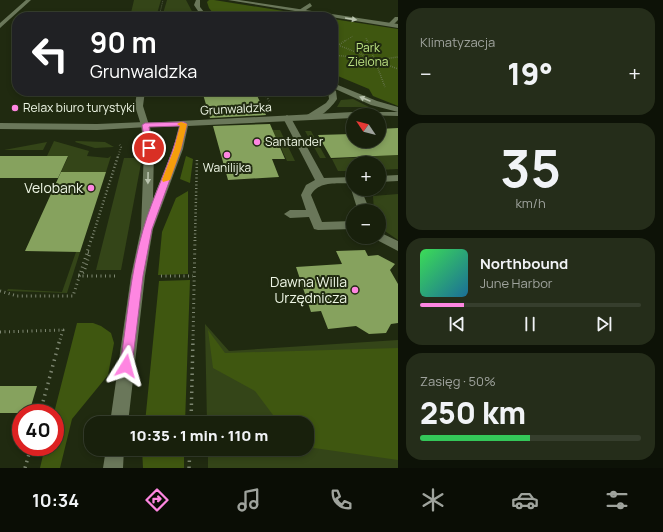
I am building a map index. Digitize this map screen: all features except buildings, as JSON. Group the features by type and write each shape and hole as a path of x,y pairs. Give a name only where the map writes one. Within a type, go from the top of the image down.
{"street":[{"path":"16,12 29,0"},
{"path":"198,0 196,4 200,12"},
{"path":"230,0 307,12"},
{"path":"301,11 310,5"},
{"path":"0,26 12,15"},
{"path":"338,17 398,26"},
{"path":"390,25 397,18"},
{"path":"338,86 374,103 398,110"},
{"path":"120,416 138,276 147,229 149,148 145,125 139,106 140,96"},
{"path":"310,117 329,106 333,99 333,96"},
{"path":"386,114 398,114"},
{"name":"Grunwaldzka","path":"0,126 97,127 346,115"},
{"path":"287,118 321,181"},
{"path":"147,229 178,149 184,124"},
{"path":"386,179 398,178"},
{"path":"346,183 321,181 310,187 306,195 318,226 346,225"},
{"path":"290,214 313,212"},
{"path":"386,240 398,247"},
{"path":"112,468 114,456"}],"path":[{"path":"160,12 163,0"},
{"path":"366,35 387,92"},
{"path":"338,45 398,69"},
{"path":"338,56 374,60 398,57"},
{"path":"266,96 272,107"},
{"path":"0,291 16,296 73,296 78,276 84,272 90,253 86,252 121,148"},
{"path":"190,416 197,154"},
{"path":"78,276 119,276"},
{"path":"161,276 193,276"},
{"path":"0,332 63,330 42,404"},
{"path":"25,468 28,456"},
{"path":"189,468 190,456"}],"green space":[{"path":"134,0 161,0 157,12 131,12"},
{"path":"167,0 186,0 192,12 163,12"},
{"path":"209,0 214,0 290,12 212,12 207,2"},
{"name":"Park Zielona","path":"338,20 398,29 398,106 373,96 369,89 338,76"},
{"path":"353,99 369,107 337,107 341,100"},
{"path":"266,130 280,130 295,161 287,161 276,137 269,137"},
{"path":"305,131 311,131 326,158 320,158"},
{"path":"54,141 89,151 87,156 108,158 111,156 106,172 61,172 68,157 47,156"},
{"path":"47,142 43,150 4,150"},
{"path":"75,142 105,142 114,147 95,148"},
{"path":"398,155 398,169 386,170 386,156 368,156"},
{"path":"186,156 193,159 190,183 180,179"},
{"path":"124,158 142,158 121,270 96,270"},
{"path":"346,158 346,171 338,171 332,159"},
{"path":"188,191 188,274 158,275 162,232 176,198"},
{"path":"398,194 398,240 386,232 386,204 374,204 373,196"},
{"path":"76,252 80,252 67,293 7,291 8,289 62,292"},
{"path":"190,280 185,416 146,416 159,281"},
{"path":"77,323 93,323 101,326 111,333 114,343 108,375 72,419 64,452 64,404 56,404"},
{"path":"205,324 229,351 398,340 398,468 208,468 208,456 314,456 314,416 207,416"},
{"path":"208,330 225,353 398,348 398,460 314,448 314,416 274,416 255,391 213,368"},
{"path":"43,456 63,456 60,468 40,468"},
{"path":"142,456 184,456 184,468 143,468"}],"slow traffic":[{"path":"166,180 178,149 184,124 181,124"}],"place":[{"name":"Relax biuro turystyki","path":"15,108"},
{"name":"Santander","path":"257,142"},
{"name":"Wanilijka","path":"227,155"},
{"name":"Velobank","path":"91,188"},
{"name":"Dawna Willa Urzędnicza","path":"355,290"}],"route":[{"path":"126,366 138,276 147,229 178,149 184,124 145,125 149,148"}]}
